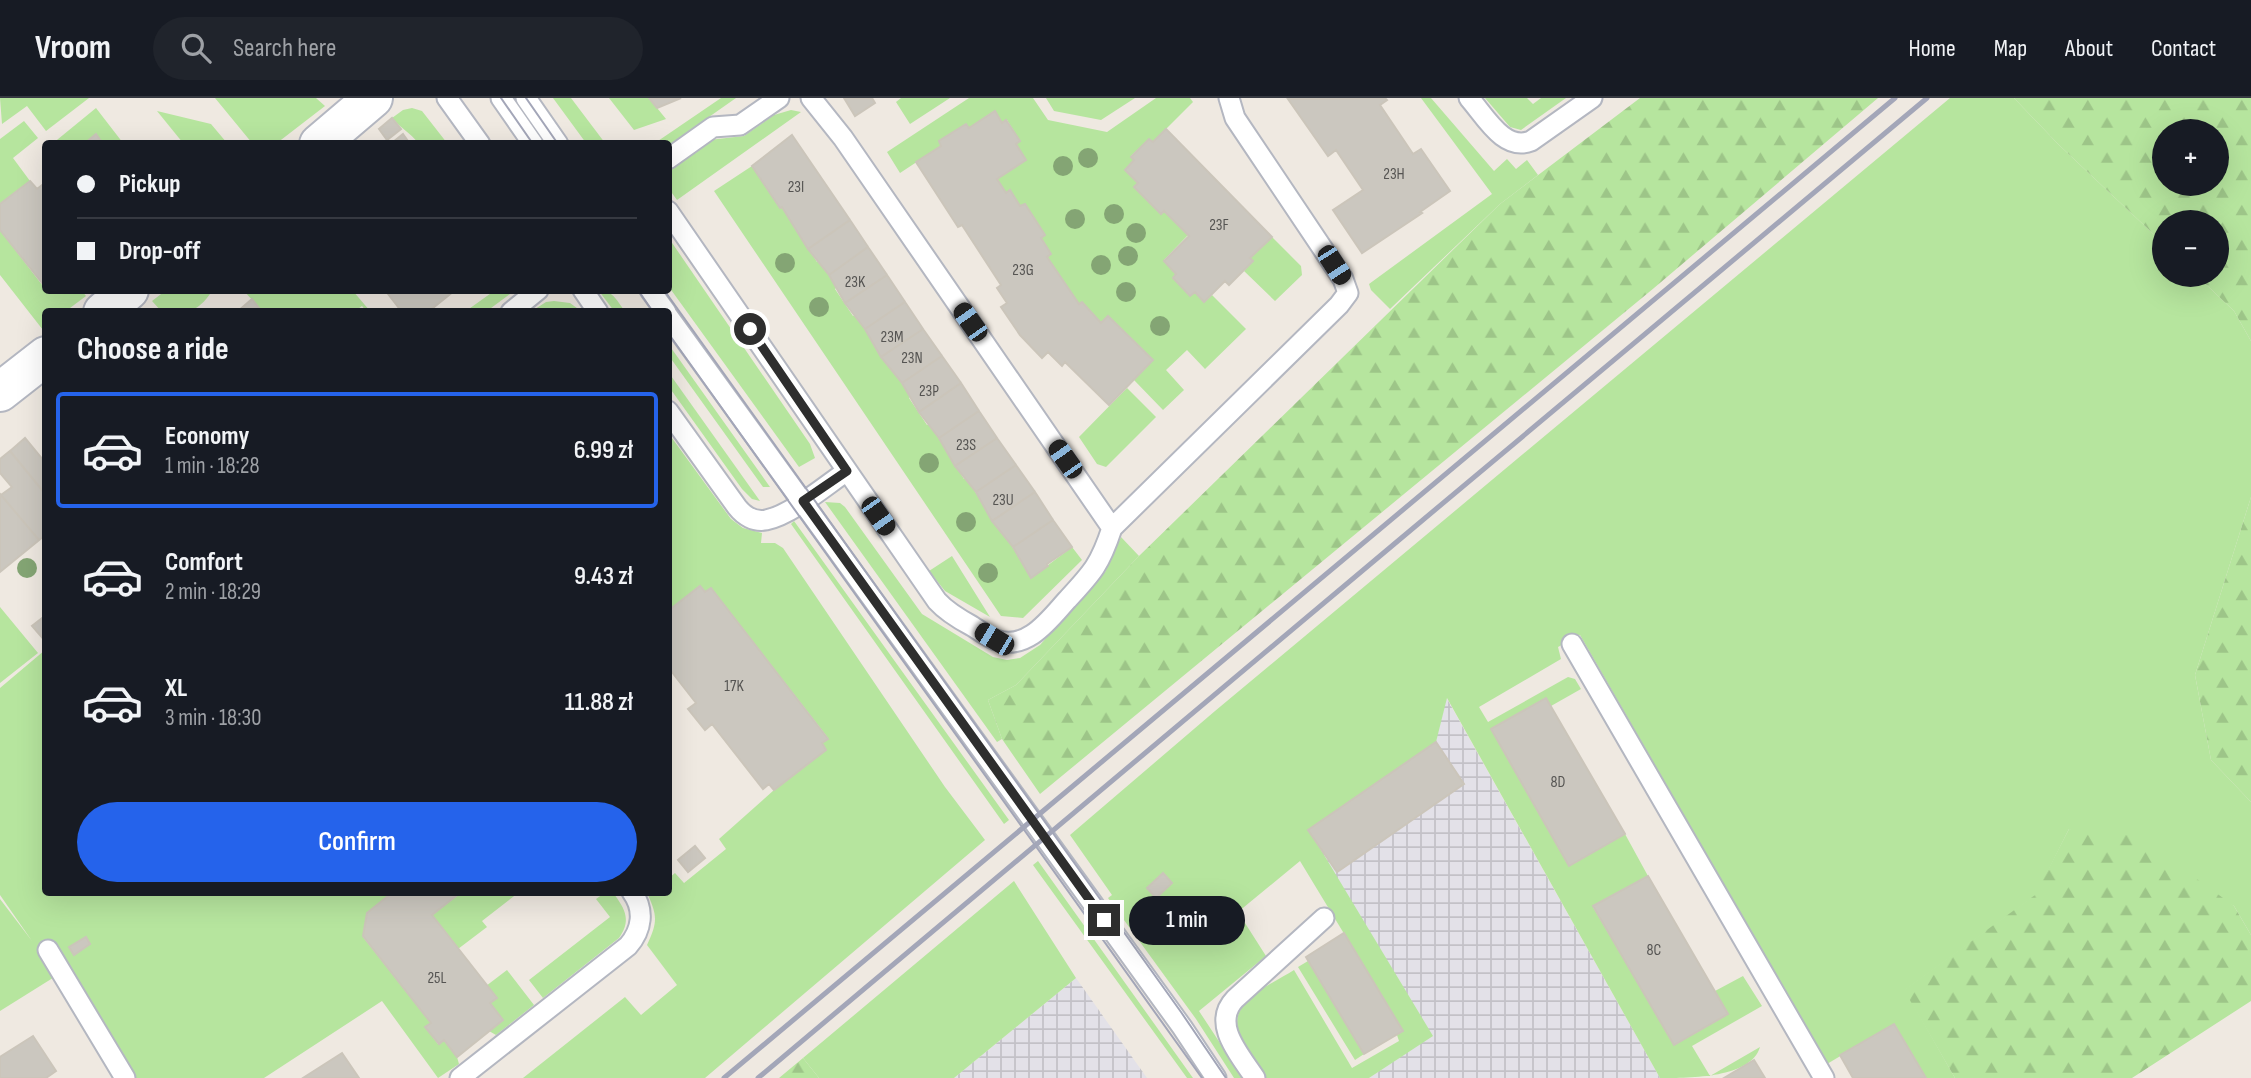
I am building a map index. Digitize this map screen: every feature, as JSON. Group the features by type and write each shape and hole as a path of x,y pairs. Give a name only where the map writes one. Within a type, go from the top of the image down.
{"street":[{"path":"324,140 373,98"},
{"path":"108,308 125,294"},
{"path":"0,392 42,359"}],"lane":[{"path":"447,98 477,140"},
{"path":"501,98 530,140"},
{"path":"526,98 555,140"},
{"path":"672,156 713,127 740,125 779,98"},
{"path":"811,98 843,138 1112,528"},
{"path":"672,217 943,607 1000,641 1019,640 1040,630 1096,569 1112,528 1339,305 1348,293 1343,279 1235,118 1229,98"},
{"path":"1469,98 1501,135 1515,144 1531,141 1592,98"},
{"path":"516,308 533,294"},
{"path":"672,321 1216,1078"},
{"path":"672,416 744,514 756,520 765,520 781,514 847,471"},
{"path":"1572,644 1824,1078"},
{"path":"460,1078 628,946 635,938 640,921 634,896"},
{"path":"1255,1078 1226,1030 1227,1009 1324,918"},
{"path":"48,950 125,1078"}],"shaded area":[{"path":"1446,697 1660,1078 1369,1078 1432,1035 1308,830"},
{"path":"1076,978 1147,1078 954,1078"}],"green space":[{"path":"0,98 89,98 46,131 27,106 2,124"},
{"path":"215,98 316,98 325,106 281,140 250,140"},
{"path":"553,98 571,98 603,140 584,140"},
{"path":"609,98 649,98 666,119 634,130"},
{"path":"721,98 736,98 672,143 672,140 659,140"},
{"path":"901,98 950,98 910,124 896,102"},
{"path":"969,98 1033,98 1048,120 1107,132 1156,98 1190,98 1193,102 1153,142 1149,139 1131,156 1134,160 1125,170 1138,183 1134,187 1160,213 1164,211 1188,235 1164,260 1176,274 1173,278 1190,296 1195,292 1204,302 1212,295 1246,329 1205,369 1187,350 1166,370 1184,390 1163,410 1134,380 1153,360 1108,316 1101,323 1079,304 1047,257 1051,254 1041,238 1045,235 1025,204 1020,206 1010,191 1006,193 997,179 1026,160 1016,144 1020,141 1007,120 1002,123 994,111 969,128 966,124 939,141 941,146 900,173 887,152"},
{"path":"1046,98 1135,98 1101,120 1054,111"},
{"path":"1421,98 1431,98 1494,171 1507,159 1516,169 1527,160 1538,175 1500,204 1390,309 1371,290 1369,284 1492,194"},
{"path":"1485,98 1527,98 1533,104 1541,98 1566,98 1521,130 1510,127"},
{"path":"1640,98 1878,98 1654,288 1040,794 1002,739 988,700 1016,685 1139,556 1500,204"},
{"path":"1950,98 2014,98 2058,144 2152,233 2152,287 2209,287 2234,311 2251,341 2251,497 2195,675 2211,760 2251,802 2251,935 2234,906 2069,829 2036,895 1905,990 1955,1078 1926,1078 1894,1024 1827,1064 1580,635 1558,647 1561,659 1479,707 1488,722 1568,677 1575,679 1581,689 1551,706 1546,698 1492,729 1569,866 1625,834 1648,876 1593,907 1674,1044 1728,1014 1715,991 1743,976 1762,1006 1692,1046 1710,1075 1660,1078 1447,698 1436,742 1309,830 1433,1036 1369,1078 1265,1078 1246,1049 1238,1030 1237,1019 1247,1001 1294,970 1352,1068 1399,1041 1397,1035 1403,1031 1300,861 1238,912 1266,956 1199,1011 1243,1078 1234,1078 1196,1019 1108,898 1112,895 1070,835"},
{"path":"2014,98 2251,98 2251,341 2234,311 2209,287 2229,287 2229,210 2152,210 2152,233 2058,144"},
{"path":"96,108 121,140 100,140 96,135 88,140 57,140"},
{"path":"412,108 422,111 445,140 415,140 392,118 403,110"},
{"path":"791,110 801,112 677,200 672,193 672,166 709,140 744,136 774,115"},
{"path":"157,111 211,124 224,140 181,140"},
{"path":"24,121 38,138 13,158 30,181 0,204 0,139"},
{"path":"752,166 837,287 835,289 853,316 856,315 873,344 911,396 909,398 927,425 930,424 964,479 967,479 997,527 1004,533 1031,578 1072,547 1082,560 1023,618 1001,616 714,191"},
{"path":"0,230 42,285 42,294 86,296 70,308 42,308 42,329 0,275"},
{"path":"1272,237 1301,266 1302,275 1275,301 1244,271 1252,261 1250,258"},
{"path":"672,243 810,444 815,458 799,467 672,291"},
{"path":"161,294 210,294 196,308 158,308 152,301"},
{"path":"247,294 356,294 367,308 362,306 259,308"},
{"path":"490,294 510,294 491,308 470,308"},
{"path":"601,294 611,294 623,308 612,308"},
{"path":"546,302 570,303 577,308 537,308"},
{"path":"672,349 770,487 763,487 672,360"},
{"path":"672,377 760,501 752,499 672,391"},
{"path":"1127,388 1156,417 1106,467 1097,464 1079,437"},
{"path":"672,438 731,519 743,528 762,533 761,543 775,543 783,548 945,787 985,840 705,1078 523,1078 625,997 641,1015 677,985 647,945 655,920 648,896 672,896 672,876 675,873 684,883 726,849 719,839 774,790 826,750 822,743 828,738 711,588 705,592 700,586 672,609"},
{"path":"2251,497 2251,802 2211,760 2195,675"},
{"path":"825,502 840,503 845,507 922,614 993,657 1007,660 1020,658 1040,645 1105,572 1121,537 1139,556 1016,685 988,700 1002,739 997,742"},
{"path":"794,521 1009,820 1004,824 791,524"},
{"path":"952,556 990,617 945,591 929,571"},
{"path":"0,607 38,653 0,683"},
{"path":"42,653 42,896 389,896 367,913 363,937 431,1023 425,1027 438,1044 444,1040 459,1064 438,1078 382,1001 264,1078 124,1078 56,976 0,1011 0,899 32,941 0,895 0,688"},
{"path":"2069,829 2138,836 2234,906 2251,935 2251,1001 2132,1078 1955,1078 1904,990 2035,895"},
{"path":"1038,861 1193,1078 1187,1078 1033,865"},
{"path":"1014,881 1076,978 954,1078 819,1078 803,1058"},
{"path":"457,896 514,896 482,921 487,927 458,949 432,915"},
{"path":"600,896 615,896 626,916 623,932 543,998 529,980 610,917 596,899"},
{"path":"1308,961 1364,1054 1355,1060 1298,967"},
{"path":"507,970 534,1005 496,1035 489,1031 503,1020 490,1003 496,998 486,986"},
{"path":"1760,1047 1745,1065 1712,1075"},
{"path":"803,1058 819,1078 779,1078"}],"building":[{"path":"649,98 681,98 657,108"},
{"path":"844,98 872,98 875,103 855,116"},
{"path":"1288,99 1387,100 1380,105 1413,154 1421,149 1450,191 1362,253 1333,210 1363,190 1336,150 1328,156"},
{"path":"995,111 1002,123 1006,120 1020,141 1016,144 1026,160 997,179 1006,193 1010,190 1020,206 1025,204 1045,235 1041,238 1051,254 1047,257 1079,304 1082,302 1101,323 1108,316 1153,360 1109,405 1065,362 1062,366 1048,352 1042,358 1020,335 1001,307 1007,303 997,288 1001,285 962,225 958,227 916,162 941,146 939,141 966,124 969,128"},
{"path":"392,118 401,129 387,140 379,129"},
{"path":"1166,129 1272,237 1250,258 1253,261 1229,285 1225,281 1204,302 1195,292 1190,296 1173,278 1176,274 1164,261 1189,236 1164,211 1161,214 1134,187 1138,183 1125,170 1134,160 1131,157 1149,139 1153,142"},
{"path":"96,134 100,140 89,140"},
{"path":"403,134 407,140 396,140"},
{"path":"792,135 850,220 808,249 752,166"},
{"path":"30,181 37,189 42,185 42,283 0,230 0,204"},
{"path":"850,220 868,247 829,275 808,249"},
{"path":"868,247 887,275 845,303 829,275"},
{"path":"887,275 905,302 865,329 845,303"},
{"path":"388,294 450,294 433,308 399,308"},
{"path":"252,299 259,308 242,308"},
{"path":"905,302 923,329 881,357 865,329"},
{"path":"923,329 942,356 902,383 881,357"},
{"path":"942,356 961,383 919,412 902,383"},
{"path":"961,383 979,411 939,438 919,412"},
{"path":"979,411 997,438 955,466 939,438"},
{"path":"25,438 42,459 42,490 10,451"},
{"path":"997,438 1016,465 976,492 955,466"},
{"path":"10,451 42,490 42,538 39,540 1,495 12,487 0,473 0,459"},
{"path":"1016,465 1035,492 992,521 976,492"},
{"path":"1035,492 1053,520 1013,547 992,521"},
{"path":"0,494 39,540 0,572"},
{"path":"1053,520 1072,547 1031,578 1013,547"},
{"path":"700,586 705,592 711,588 828,739 822,743 826,750 774,790 769,784 763,789 712,724 705,730 688,709 696,703 672,672 672,608"},
{"path":"42,618 42,637 32,626"},
{"path":"1546,698 1625,834 1569,866 1491,729"},
{"path":"1436,742 1464,784 1337,872 1308,830"},
{"path":"695,846 705,858 688,872 678,860"},
{"path":"1163,873 1172,883 1156,898 1147,888"},
{"path":"1648,876 1728,1014 1674,1045 1593,906"},
{"path":"388,896 456,896 432,915 497,998 490,1003 503,1020 457,1057 444,1040 439,1044 425,1027 431,1023 363,936 367,913"},
{"path":"1344,933 1403,1031 1364,1054 1306,957"},
{"path":"86,937 90,944 74,955 69,947"},
{"path":"1894,1024 1926,1078 1853,1078 1840,1055"},
{"path":"33,1036 56,1071 46,1078 0,1078 0,1057"},
{"path":"342,1053 359,1078 303,1078"},
{"path":"1754,1060 1765,1078 1724,1078"}],"tram line":[{"path":"501,98 530,140"},
{"path":"526,98 555,140"},
{"path":"641,294 650,308"},
{"path":"667,294 1226,1078"},
{"path":"672,339 1202,1078"}],"railway":[{"path":"724,1078 1895,98"},
{"path":"758,1078 1927,98"}],"route":[{"path":"750,329 847,471 803,501 1104,920"}]}
